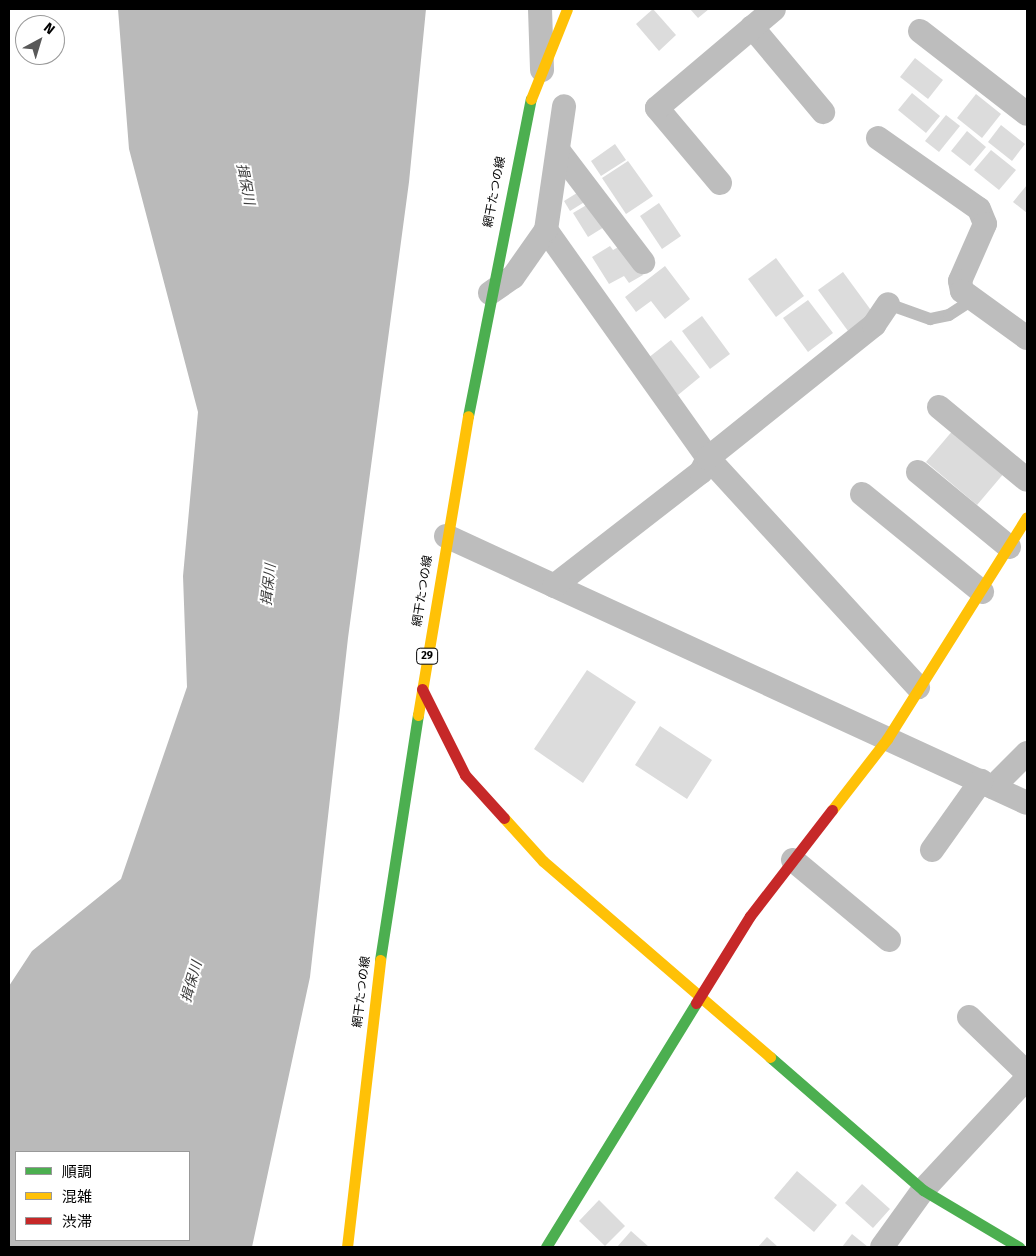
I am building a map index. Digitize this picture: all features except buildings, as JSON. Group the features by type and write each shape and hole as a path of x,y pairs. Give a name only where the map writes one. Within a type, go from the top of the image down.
{"street":[{"path":"540,9 542,71"},
{"name":"網干たつの線","path":"347,1247 377,978 446,536 520,138 542,71 567,9"},
{"path":"720,183 657,108 774,9"},
{"path":"752,27 823,112"},
{"path":"920,31 1027,114"},
{"path":"490,294 513,277 546,230 564,106"},
{"path":"878,138 979,209 986,224 960,281 962,291 1027,338"},
{"path":"558,150 643,262"},
{"path":"546,230 708,458 918,687"},
{"path":"554,586 701,472 708,458 874,325 888,304"},
{"path":"939,407 1027,480"},
{"path":"918,472 1009,547"},
{"path":"862,494 982,592"},
{"path":"553,1243 700,995 750,916 887,739 918,687 982,592 1027,517"},
{"path":"446,536 1027,803"},
{"path":"422,689 472,782 543,861 923,1190 1019,1247"},
{"path":"932,850 987,784 1027,753"},
{"path":"793,860 889,940"},
{"path":"969,1017 1027,1073"},
{"path":"882,1247 923,1190 1027,1078"}],"lane":[{"path":"888,304 930,319 950,315 972,300"}],"water":[{"name":"揖保川","path":"118,9 426,9 409,182 348,638 310,977 252,1247 9,1247 9,986 32,951 121,879 187,687 183,576 198,412 129,149"}],"traffic: fast":[{"path":"468,416 531,99"},
{"path":"380,960 418,715"},
{"path":"546,1247 696,1003"},
{"path":"770,1057 923,1190 1019,1247"}],"traffic: slow":[{"path":"531,99 567,9"},
{"path":"418,715 468,416"},
{"path":"832,810 887,739 1027,517"},
{"path":"504,818 543,861 770,1057"},
{"path":"347,1247 380,960"}],"traffic: jam":[{"path":"422,689 465,775 504,818"},
{"path":"696,1003 750,916 832,810"}]}
